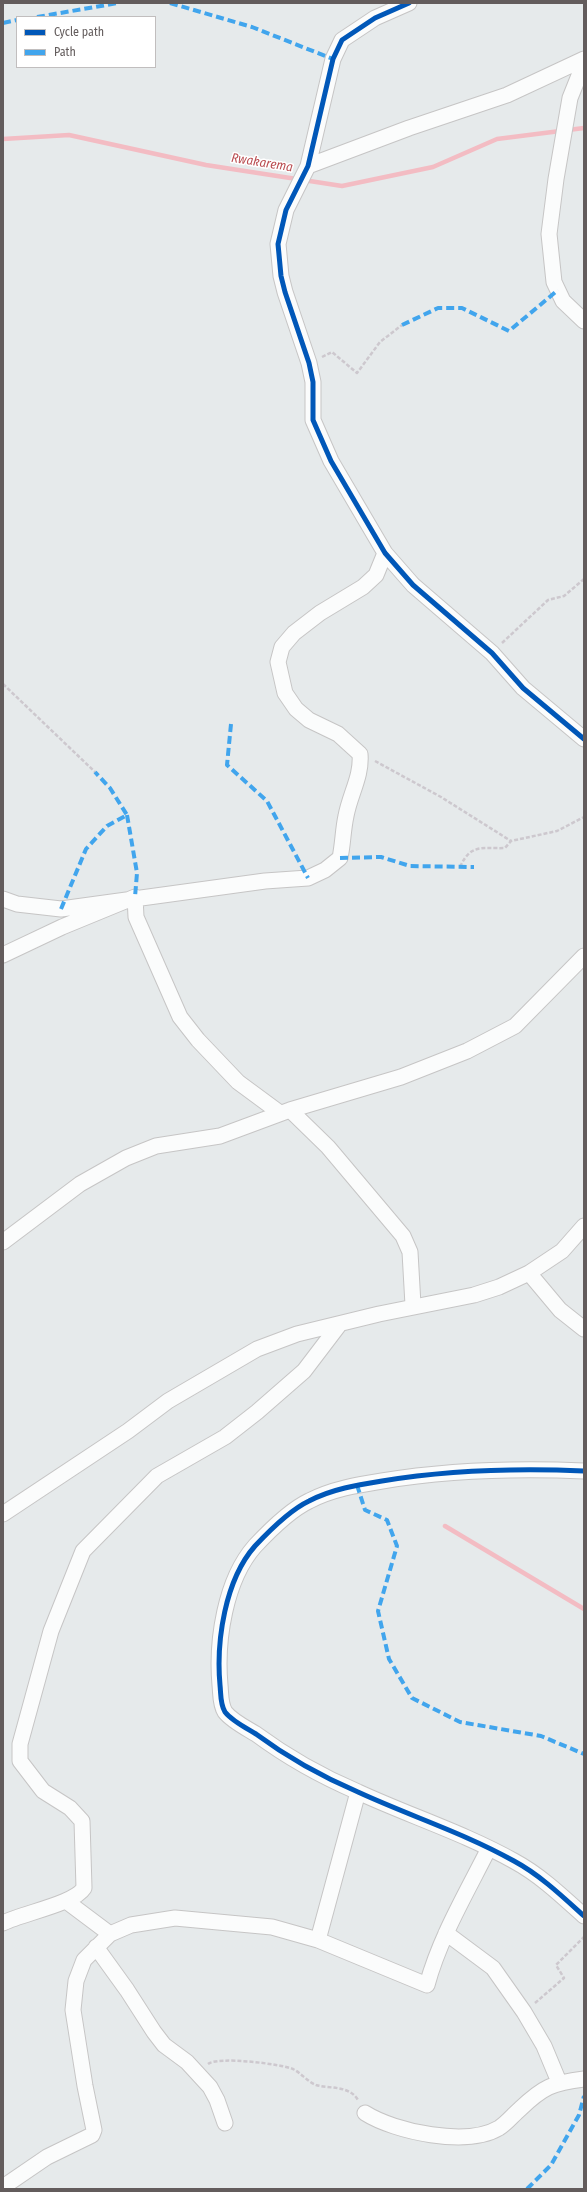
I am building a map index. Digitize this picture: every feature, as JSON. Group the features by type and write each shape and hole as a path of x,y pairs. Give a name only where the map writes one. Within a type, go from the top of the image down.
{"street":[{"path":"409,3 375,18 342,40 333,59 308,166 286,210 278,244 284,292 309,363 314,395 314,420 319,435 343,483 385,553 413,585 492,653 523,688 584,739"},
{"path":"308,166 409,128 507,95 584,59"},
{"path":"584,63 570,98 556,178 549,234 554,282 563,301 584,321"},
{"path":"3,899 17,904 61,909 135,897 265,881 308,878 325,870 340,858 345,817 352,790 361,772 360,754 338,734 309,720 296,709 285,693 278,662 282,647 294,633 320,613 363,587 376,575 385,553"},
{"path":"3,955 62,927 135,897"},
{"path":"135,897 136,917 180,1017 198,1040 238,1082 285,1111 328,1147 403,1236 410,1252 413,1305"},
{"path":"3,1242 80,1184 126,1158 156,1146 220,1136 285,1111 402,1077 447,1060 499,1036 514,1026 584,956"},
{"path":"3,1513 128,1431 168,1401 227,1365 271,1343 298,1334 339,1325 413,1305 474,1294 500,1287 528,1273 562,1251 584,1226"},
{"path":"528,1273 560,1310 584,1330"},
{"path":"3,1923 31,1912 66,1902 80,1894 84,1888 82,1821 70,1808 43,1791 20,1761 20,1744 51,1631 83,1551 157,1476 225,1437 257,1412 304,1371 339,1325"},
{"path":"584,1471 514,1469 404,1477 333,1490 308,1501 295,1510 258,1543 246,1557 234,1585 224,1618 221,1634 219,1672 224,1710 227,1714 274,1747 358,1792 489,1848 515,1861 546,1881 584,1916"},
{"path":"318,1940 358,1792"},
{"path":"3,2187 47,2157 92,2135 94,2130 84,2086 73,2010 76,1981 84,1960 110,1934 131,1925 175,1918 272,1927 318,1940 427,1985 435,1959 446,1933 489,1848"},
{"path":"66,1902 110,1934"},
{"path":"446,1933 494,1968 524,2012 544,2046 559,2082"},
{"path":"96,1947 164,2045 187,2062 210,2086 217,2100 225,2123"},
{"path":"365,2113 378,2121 418,2132 467,2138 489,2133 501,2127 544,2088 559,2082 584,2079"}],"path":[{"path":"309,363 332,352 357,373 380,342 402,325"},
{"path":"492,653 548,600 564,596 584,579"},
{"path":"3,684 95,772"},
{"path":"360,754 440,797 511,841"},
{"path":"460,867 465,854 476,849 505,848 511,841 557,831 584,817"},
{"path":"524,2012 564,1978 556,1965 584,1937"},
{"path":"198,2075 210,2062 226,2061 282,2065 294,2070 316,2084 336,2086 355,2096 365,2113"}],"waterway":[{"name":"Rwakarema","path":"3,139 69,135 206,165 342,186 433,167 497,139 584,128"},
{"path":"445,1526 584,1609"}],"marked path":[{"path":"43,16 118,3"},
{"path":"170,3 252,27 333,59"},
{"path":"3,23 16,20"},
{"path":"402,325 438,308 462,308 509,331 558,290"},
{"path":"231,724 227,765 267,801 308,878"},
{"path":"61,909 86,849 107,826 127,815 110,788 95,772"},
{"path":"127,815 137,873 135,897"},
{"path":"340,858 381,857 410,866 474,867"},
{"path":"357,1485 365,1510 387,1520 397,1546 378,1611 389,1659 412,1698 460,1722 541,1736 584,1754"},
{"path":"527,2189 551,2165 579,2115 584,2096"}],"cycle path":[{"path":"409,3 375,18 342,40 333,59 308,166 286,210 278,244 281,276 285,292 309,363 313,382 313,420 331,461 385,553 413,585 492,653 523,688 584,739"},
{"path":"584,1471 508,1470 457,1472 407,1477 345,1488 327,1493 302,1505 280,1521 267,1533 255,1546 236,1576 230,1593 221,1631 219,1668 222,1706 225,1712 235,1721 293,1759 332,1780 378,1801 456,1833 514,1861 542,1879 584,1916"}]}
